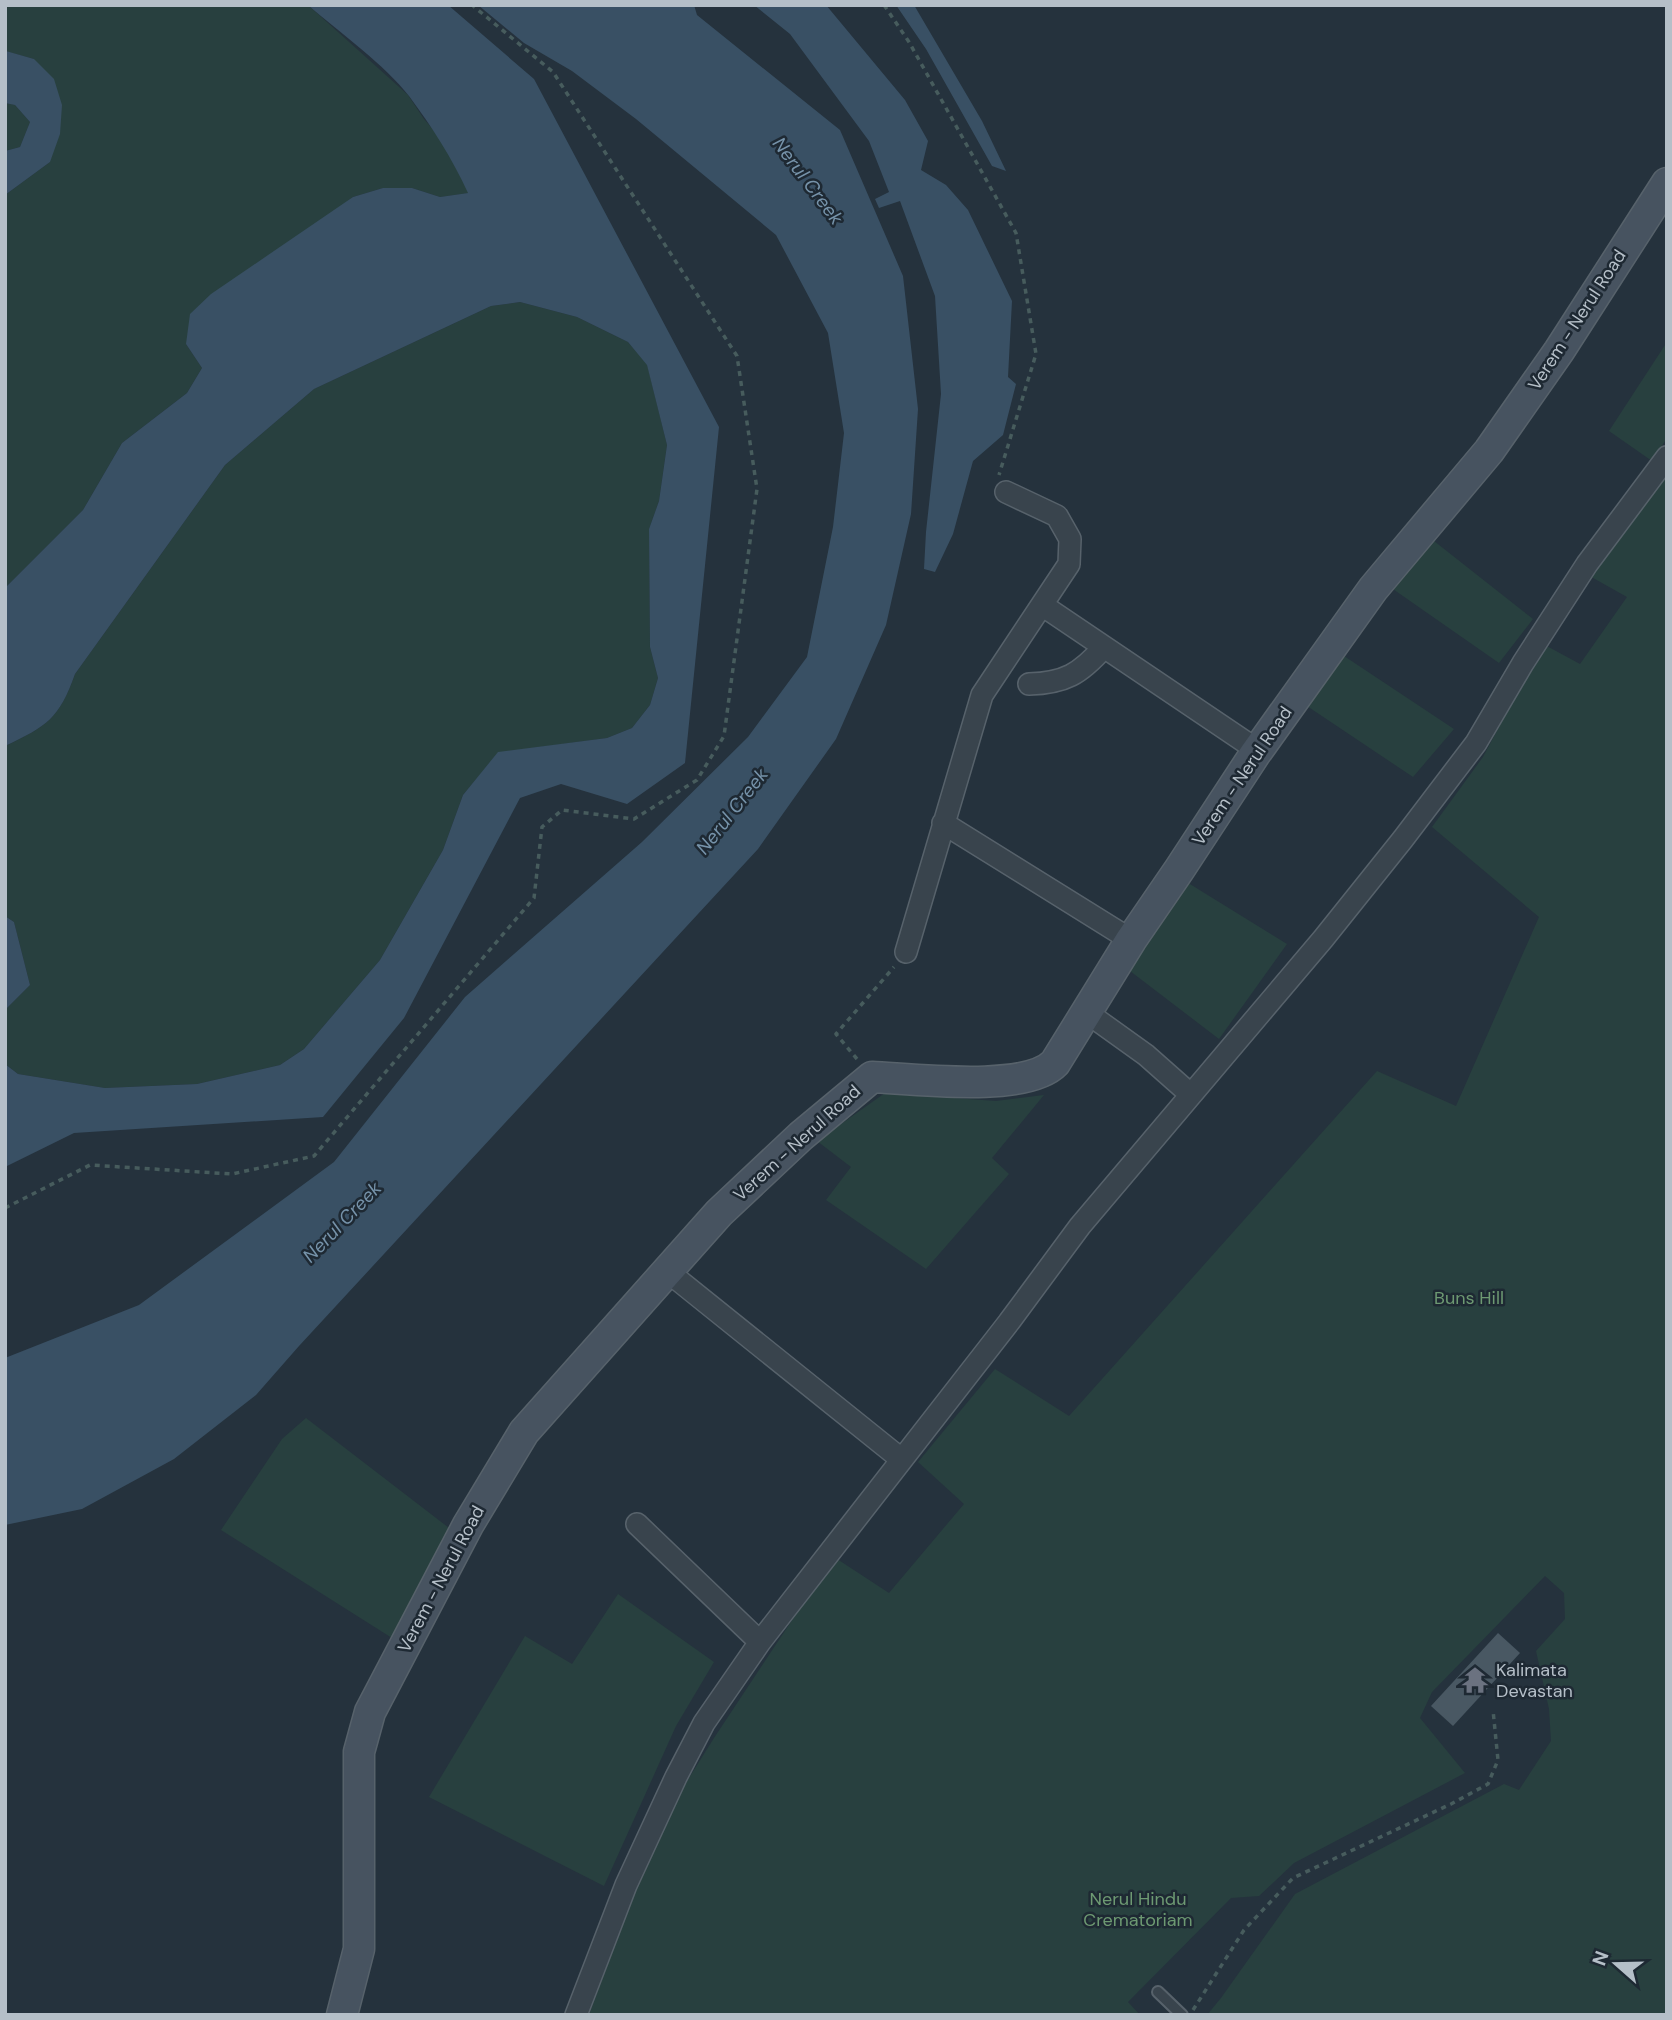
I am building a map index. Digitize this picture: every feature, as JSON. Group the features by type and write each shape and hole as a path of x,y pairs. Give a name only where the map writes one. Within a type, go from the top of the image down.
{"main road":[{"name":"Verem - Nerul Road","path":"342,2015 359,1949 359,1752 370,1712 468,1525 524,1432 719,1213 801,1136 872,1077 997,1081 1033,1077 1046,1072 1055,1063 1131,940 1257,750 1373,589 1489,451 1559,351 1667,183"}],"street":[{"path":"576,2015 626,1885 676,1777 704,1723 760,1642 1009,1322 1080,1226 1323,939 1476,743 1523,663 1587,564 1667,457"},
{"path":"906,952 982,695 1069,564 1070,539 1057,516 1006,492"},
{"path":"1042,605 1257,750"},
{"path":"1028,684 1049,684 1071,676 1087,667 1104,647"},
{"path":"943,823 1131,940"},
{"path":"1086,1012 1146,1055 1190,1094"},
{"path":"667,1271 901,1459"},
{"path":"637,1524 760,1642"}],"lane":[{"path":"1158,1992 1182,2015"}],"path":[{"path":"5,1208 90,1164 232,1174 314,1156 534,898 542,827 562,810 634,819 697,780 724,736 757,489 737,356 552,72 472,5"},
{"path":"884,5 909,42 1016,233 1035,354 998,470 1000,484 1006,492"},
{"path":"872,1077 836,1034 906,952"},
{"path":"1190,2015 1244,1930 1293,1878 1488,1784 1498,1760 1493,1710"}],"green space":[{"path":"5,5 308,5 408,95 442,140 469,193 440,197 412,188 383,188 353,197 186,344 202,368 187,393 122,443 83,510 5,588 5,195 50,162 34,59 5,51"},
{"path":"5,103 15,105 30,122 20,147 5,151"},
{"path":"520,302 577,317 628,342 647,364 667,445 659,501 649,529 650,647 658,678 650,705 632,728 607,738 498,753 463,795 443,850 380,960 304,1049 280,1065 197,1084 105,1088 18,1074 5,1064 5,1010 30,985 14,922 5,916 5,746 31,733 57,711 75,674 225,465 314,389 491,306"},
{"path":"1667,342 1667,438 1652,461 1609,431"},
{"name":"Buns Hill","path":"1667,467 1667,2015 1207,2015 1295,1894 1504,1784 1519,1790 1551,1741 1549,1709 1536,1651 1565,1619 1564,1593 1545,1576 1432,1692 1420,1718 1465,1773 1294,1863 1259,1896 1231,1898 1128,2002 1140,2015 589,2015 657,1829 834,1557 889,1593 964,1504 918,1462 995,1369 1069,1416 1377,1071 1456,1106 1539,917 1432,827 1483,757 1543,644 1580,664 1627,597 1586,574"},
{"path":"1434,541 1533,619 1499,663 1390,587"},
{"path":"1338,652 1454,729 1413,777 1301,702"},
{"path":"1185,881 1287,944 1219,1039 1130,971"},
{"path":"885,1093 996,1101 1044,1095 992,1158 1009,1174 926,1269 826,1200 851,1167 817,1141"},
{"path":"306,1418 453,1531 392,1638 221,1530 282,1439"},
{"path":"618,1594 714,1662 676,1726 604,1886 429,1797 525,1636 572,1664"}],"water":[{"path":"308,5 448,5 534,79 719,427 685,763 627,804 561,784 520,798 404,1018 323,1117 74,1133 5,1167 5,1064 18,1074 105,1088 197,1084 280,1065 304,1049 380,960 443,850 463,795 498,752 607,738 632,728 650,705 658,678 650,647 649,529 659,501 667,445 647,365 628,342 577,317 520,302 491,306 314,389 225,465 75,674 57,711 31,733 5,746 5,588 83,510 122,443 187,393 202,368 186,344 190,314 211,294 353,197 383,188 412,188 440,197 468,193 441,143 399,84"},
{"name":"Nerul Creek","path":"478,5 694,5 697,15 840,130 903,276 918,409 911,514 886,625 836,739 758,849 256,1395 174,1459 82,1509 5,1525 5,1358 139,1305 334,1162 465,997 642,842 748,737 807,657 833,527 844,433 828,333 776,235 636,119 572,71 524,43"},
{"path":"754,5 826,5 905,100 928,141 921,170 946,185 968,210 1012,301 1008,377 1016,384 1003,435 973,461 953,534 935,572 924,569 941,394 935,296 900,201 879,208 875,199 889,192 869,141 790,34"},
{"path":"896,5 914,5 982,121 1006,171 992,166 926,49"},
{"path":"6,51 34,59 54,79 62,105 60,134 50,162 5,195 5,151 20,147 30,122 15,105 5,103"},
{"path":"5,916 14,922 30,985 5,1010"}],"building":[{"name":"Kalimata Devastan","path":"1498,1633 1520,1653 1453,1726 1431,1706"}],"place":[{"name":"Kalimata Devastan","path":"1475,1680"}],"park label":[{"name":"Nerul Hindu Crematoriam","path":"1138,1909"}]}
